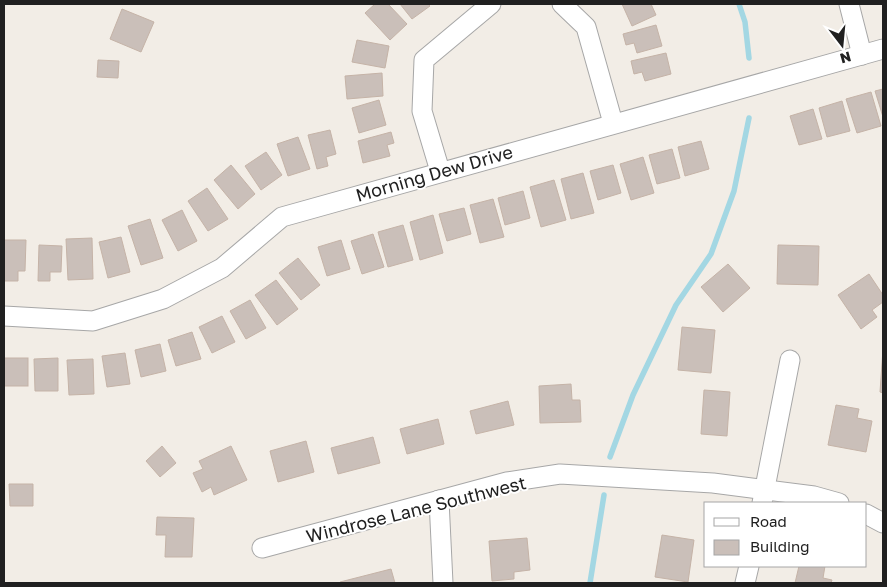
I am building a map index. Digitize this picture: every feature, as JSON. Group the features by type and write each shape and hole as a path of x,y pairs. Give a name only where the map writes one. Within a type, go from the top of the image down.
{"street":[{"path":"440,171 422,111 424,60 491,4"},
{"path":"562,4 586,27 613,124"},
{"path":"849,4 862,54"},
{"name":"Morning Dew Drive","path":"4,316 93,321 163,299 222,268 282,217 440,171 883,49"},
{"path":"764,496 790,360"},
{"name":"Windrose Lane Southwest","path":"262,548 392,515 507,482 560,474 713,483 764,496 814,496 835,502"},
{"path":"439,500 442,583"},
{"path":"867,515 883,523"},
{"path":"745,583 749,567"}],"building":[{"path":"375,4 388,4 407,24 390,40 365,13"},
{"path":"400,4 428,4 430,6 412,19"},
{"path":"622,4 651,4 656,15 632,26"},
{"path":"122,9 154,22 141,52 110,39"},
{"path":"656,25 662,46 637,53 634,43 626,45 623,34"},
{"path":"357,40 389,46 385,68 352,62"},
{"path":"666,53 671,74 645,81 642,72 634,74 631,61"},
{"path":"98,60 119,61 118,78 97,77"},
{"path":"382,73 383,96 347,99 345,76"},
{"path":"883,89 883,117 875,91"},
{"path":"871,92 881,126 857,133 846,99"},
{"path":"379,100 386,125 359,133 352,108"},
{"path":"842,101 850,131 827,137 819,108"},
{"path":"813,109 822,139 799,145 790,116"},
{"path":"330,130 336,154 326,157 328,166 317,169 308,135"},
{"path":"391,132 394,143 387,145 390,156 363,163 358,141"},
{"path":"298,137 310,169 288,176 277,144"},
{"path":"701,141 709,169 685,176 678,147"},
{"path":"672,149 680,178 657,184 649,155"},
{"path":"266,152 282,175 261,190 245,166"},
{"path":"643,157 654,193 631,200 620,164"},
{"path":"231,165 255,194 238,209 214,180"},
{"path":"613,165 621,193 598,200 590,171"},
{"path":"583,173 594,213 571,219 561,179"},
{"path":"554,180 566,220 541,227 530,187"},
{"path":"207,188 228,219 208,231 188,201"},
{"path":"523,191 530,218 505,225 498,198"},
{"path":"493,199 504,237 480,243 470,205"},
{"path":"464,208 471,234 447,241 439,214"},
{"path":"182,210 197,241 178,251 162,220"},
{"path":"433,215 443,253 420,260 410,222"},
{"path":"150,219 163,258 141,265 128,226"},
{"path":"403,225 413,260 388,267 378,232"},
{"path":"373,234 384,267 362,274 351,241"},
{"path":"121,237 130,272 108,278 99,242"},
{"path":"92,238 93,279 68,280 66,239"},
{"path":"4,240 26,240 25,271 18,271 18,281 4,281"},
{"path":"341,240 350,269 327,276 318,247"},
{"path":"39,245 62,246 61,272 50,272 50,281 38,281"},
{"path":"778,245 819,246 818,285 777,284"},
{"path":"298,258 320,285 301,300 279,273"},
{"path":"728,264 750,288 723,312 701,287"},
{"path":"869,274 883,295 883,302 872,310 877,317 861,329 838,295"},
{"path":"276,280 298,309 277,325 255,295"},
{"path":"250,300 266,328 246,339 230,311"},
{"path":"222,316 235,342 212,353 199,327"},
{"path":"682,327 715,330 711,373 678,370"},
{"path":"192,332 201,359 176,366 168,340"},
{"path":"160,344 166,371 141,377 135,350"},
{"path":"883,349 883,393 880,392"},
{"path":"125,353 130,384 107,387 102,356"},
{"path":"4,358 28,358 28,386 4,386"},
{"path":"58,358 58,391 35,391 34,359"},
{"path":"93,359 94,394 69,395 67,360"},
{"path":"571,384 572,400 580,400 581,422 540,423 539,386"},
{"path":"704,390 730,392 727,436 701,434"},
{"path":"508,401 514,425 476,434 470,411"},
{"path":"836,405 859,409 857,418 872,421 866,452 828,445"},
{"path":"438,419 444,444 407,454 400,429"},
{"path":"373,437 380,463 338,474 331,448"},
{"path":"306,441 314,472 278,482 270,451"},
{"path":"162,446 176,463 160,477 146,461"},
{"path":"231,446 247,480 214,495 211,487 202,492 193,473 203,469 199,461"},
{"path":"9,484 33,484 33,506 10,506"},
{"path":"157,517 194,518 192,557 165,557 166,535 156,535"},
{"path":"662,535 694,540 688,582 655,577"},
{"path":"527,538 530,570 514,572 514,579 492,581 489,541"},
{"path":"799,567 825,567 823,578 832,580 831,583 795,583"},
{"path":"391,569 395,583 340,583 340,582"}],"waterway":[{"path":"739,4 745,22 749,58"},
{"path":"610,457 633,395 676,305 711,254 734,191 749,118"},
{"path":"590,583 604,495"}]}
